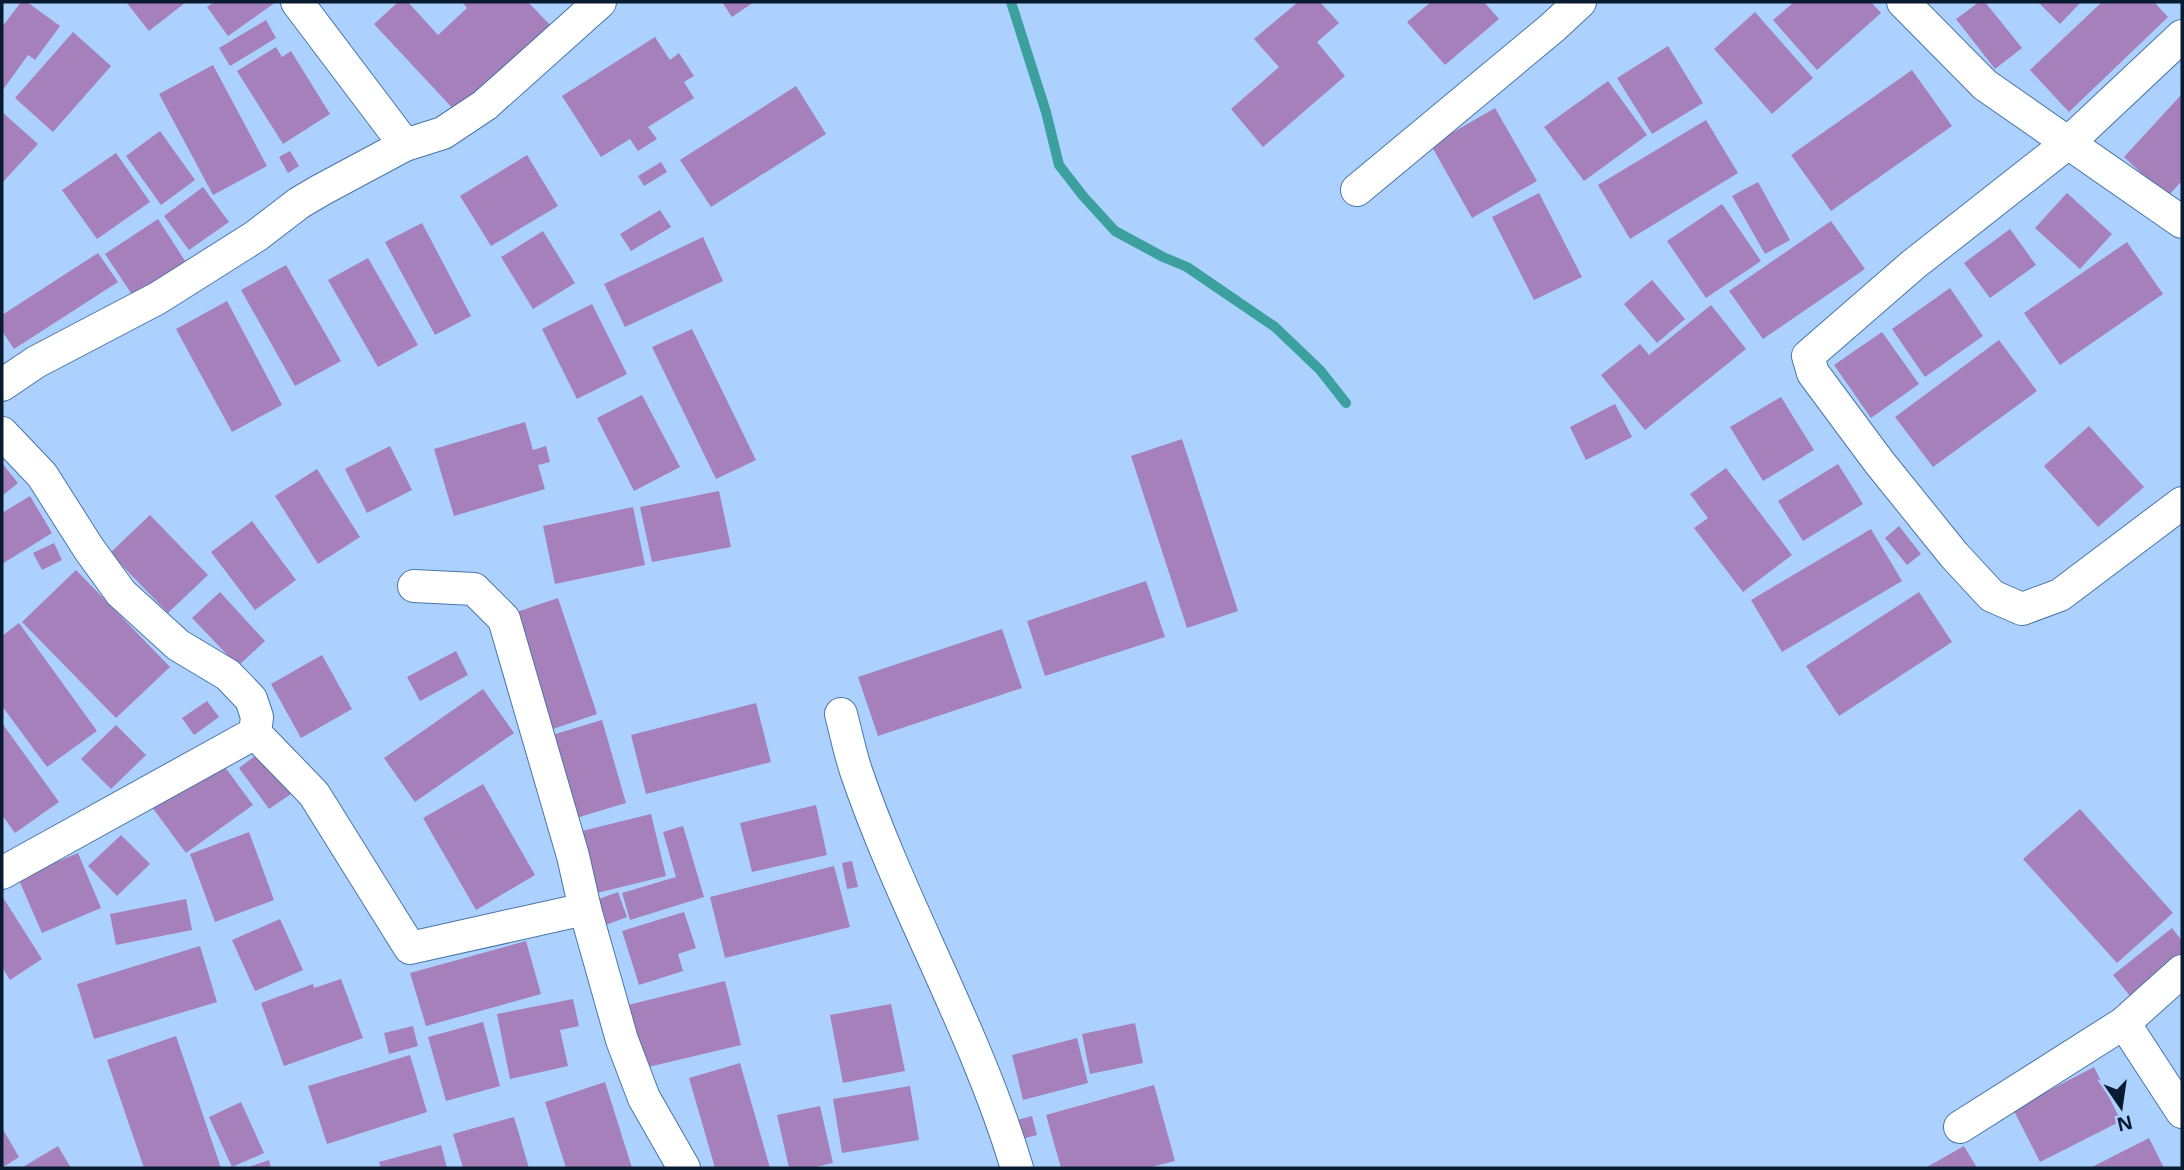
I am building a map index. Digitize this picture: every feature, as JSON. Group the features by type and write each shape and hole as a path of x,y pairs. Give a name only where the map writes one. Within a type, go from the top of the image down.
{"street":[{"path":"297,2 405,145"},
{"path":"2,385 36,362 158,298 256,236 299,203 405,145 443,133 485,105 600,2"},
{"path":"1357,190 1580,2"},
{"path":"1903,2 1985,85 2182,222"},
{"path":"2182,36 2068,143 1914,264 1808,356 1812,373 1954,555 1992,596 2022,609 2060,595 2182,503"},
{"path":"2,433 42,475 89,549 121,593 178,645 228,675 251,699 257,717 255,733"},
{"path":"414,586 474,589 504,619 573,856 622,1040 644,1098 684,1168"},
{"path":"841,714 855,770 898,880 959,1013 1017,1168"},
{"path":"2,873 255,733"},
{"path":"255,733 314,794 411,948 585,909"},
{"path":"1960,1127 2124,1023 2182,971"},
{"path":"2124,1023 2182,1112"}],"building":[{"path":"21,2 27,2 60,26 35,60 28,55 2,91 2,27"},
{"path":"126,2 186,2 149,31"},
{"path":"214,2 276,2 228,36 207,7"},
{"path":"398,2 408,2 438,35 467,8 462,2 528,2 552,27 458,114 374,24"},
{"path":"722,2 754,2 732,17"},
{"path":"1298,2 1320,2 1339,23 1317,42 1345,76 1263,147 1231,109 1279,67 1254,39"},
{"path":"1431,2 1484,2 1499,19 1445,65 1407,22"},
{"path":"1794,2 1871,2 1881,13 1817,70 1773,20"},
{"path":"1979,2 1985,2 2022,48 1995,69 1956,19"},
{"path":"2038,2 2081,2 2060,24"},
{"path":"2102,2 2154,2 2168,17 2069,112 2030,70"},
{"path":"1755,12 1813,78 1772,114 1714,49"},
{"path":"266,20 276,38 230,66 219,48"},
{"path":"73,32 111,66 53,132 15,98"},
{"path":"655,37 670,60 679,53 694,76 684,82 694,98 648,127 657,139 638,151 630,139 601,157 562,96"},
{"path":"1668,46 1703,103 1652,134 1617,78"},
{"path":"276,47 282,57 291,51 330,114 283,144 237,71"},
{"path":"213,65 267,166 213,195 159,94"},
{"path":"1912,70 1952,126 1831,211 1791,155"},
{"path":"1608,81 1647,135 1584,181 1544,127"},
{"path":"796,86 826,134 711,207 680,160"},
{"path":"2182,94 2182,181 2167,197 2124,157"},
{"path":"1495,108 1537,181 1472,218 1431,145"},
{"path":"2,112 38,144 2,183"},
{"path":"1706,120 1738,173 1630,239 1598,185"},
{"path":"160,131 195,180 161,205 126,156"},
{"path":"290,151 299,166 288,173 279,157"},
{"path":"116,153 150,202 97,239 62,190"},
{"path":"527,155 558,206 491,246 460,196"},
{"path":"661,162 667,172 644,186 638,176"},
{"path":"1758,182 1790,240 1765,254 1732,196"},
{"path":"203,187 229,222 189,250 164,216"},
{"path":"1539,193 1582,277 1534,300 1492,217"},
{"path":"2067,193 2112,234 2080,269 2035,228"},
{"path":"1722,204 1761,261 1706,298 1667,241"},
{"path":"660,210 671,227 631,251 620,234"},
{"path":"158,219 187,264 135,299 105,254"},
{"path":"1831,221 1865,269 1763,339 1729,291"},
{"path":"422,223 471,316 435,335 385,242"},
{"path":"2010,229 2036,265 1990,298 1964,263"},
{"path":"543,231 575,283 533,309 501,257"},
{"path":"703,237 723,281 625,327 604,284"},
{"path":"2127,242 2163,294 2060,365 2024,313"},
{"path":"98,253 118,282 14,349 2,331 2,315"},
{"path":"368,258 418,345 378,367 328,280"},
{"path":"286,265 341,361 295,386 241,290"},
{"path":"1652,280 1685,319 1657,343 1624,304"},
{"path":"1950,288 1983,336 1925,377 1892,329"},
{"path":"227,301 282,405 232,432 176,329"},
{"path":"592,304 627,374 577,399 542,329"},
{"path":"1711,305 1746,349 1645,430 1601,375 1640,344 1649,355"},
{"path":"692,329 756,460 716,479 652,347"},
{"path":"1882,332 1919,384 1871,418 1834,365"},
{"path":"1999,340 2037,391 1933,467 1895,417"},
{"path":"642,395 680,467 634,491 597,418"},
{"path":"1781,397 1814,450 1763,481 1730,427"},
{"path":"1615,404 1632,437 1586,460 1570,427"},
{"path":"525,422 533,450 546,446 550,462 538,465 545,489 454,516 434,449"},
{"path":"2089,426 2144,487 2098,527 2044,466"},
{"path":"1182,439 1238,611 1187,628 1131,456"},
{"path":"390,446 412,490 367,513 345,469"},
{"path":"2,463 18,483 2,496"},
{"path":"1838,464 1863,504 1803,541 1778,501"},
{"path":"1726,468 1792,555 1743,592 1694,528 1708,518 1690,494"},
{"path":"317,469 360,537 318,564 275,496"},
{"path":"719,491 731,547 652,562 640,507"},
{"path":"30,496 52,533 2,564 2,513"},
{"path":"633,507 645,565 555,584 543,526"},
{"path":"150,515 208,575 168,613 110,553"},
{"path":"252,521 296,580 255,610 211,552"},
{"path":"1899,526 1921,554 1907,565 1885,538"},
{"path":"1871,529 1902,581 1782,652 1751,600"},
{"path":"54,543 62,560 42,570 33,553"},
{"path":"76,570 170,667 116,718 22,622"},
{"path":"1146,581 1165,637 1045,676 1027,621"},
{"path":"220,592 265,641 238,666 192,618"},
{"path":"1919,592 1952,642 1839,716 1806,666"},
{"path":"558,598 597,714 550,730 511,614"},
{"path":"19,623 97,731 47,767 2,706 2,636"},
{"path":"1002,629 1022,688 878,736 858,677"},
{"path":"456,651 468,675 420,701 407,677"},
{"path":"322,655 352,709 301,738 271,684"},
{"path":"483,689 514,733 415,802 384,758"},
{"path":"207,701 219,717 194,735 182,718"},
{"path":"756,703 771,762 646,794 631,735"},
{"path":"602,720 626,803 576,818 552,735"},
{"path":"2,723 59,802 15,833 2,815"},
{"path":"116,725 146,755 111,789 81,759"},
{"path":"263,750 294,792 269,809 239,768"},
{"path":"219,759 253,805 186,853 152,807"},
{"path":"483,784 535,875 476,910 423,818"},
{"path":"816,805 827,855 752,872 740,823"},
{"path":"2080,809 2173,913 2117,963 2023,859"},
{"path":"651,814 666,876 593,894 578,832"},
{"path":"683,826 704,897 630,920 622,893 676,877 663,832"},
{"path":"249,832 274,900 215,922 190,854"},
{"path":"121,835 150,864 117,896 88,866"},
{"path":"78,853 101,908 42,933 18,878"},
{"path":"852,861 858,887 847,889 842,863"},
{"path":"834,866 850,927 725,958 710,897"},
{"path":"618,892 627,917 606,925 596,900"},
{"path":"2,896 42,959 10,980 2,967"},
{"path":"186,899 192,930 116,945 110,914"},
{"path":"684,912 696,948 678,954 683,971 639,985 622,931"},
{"path":"280,919 303,970 255,991 232,940"},
{"path":"2172,928 2182,941 2182,954 2130,996 2113,975"},
{"path":"526,941 541,994 426,1026 410,973"},
{"path":"200,946 217,1002 94,1039 77,984"},
{"path":"341,979 363,1038 284,1066 261,1003 313,984 314,988"},
{"path":"725,981 741,1045 644,1068 628,1005"},
{"path":"573,999 579,1026 560,1030 568,1066 510,1079 497,1014"},
{"path":"891,1004 905,1071 843,1083 830,1015"},
{"path":"483,1022 500,1086 446,1101 428,1037"},
{"path":"1135,1023 1143,1063 1090,1074 1082,1034"},
{"path":"413,1026 418,1046 389,1054 384,1033"},
{"path":"176,1036 221,1168 144,1168 107,1060"},
{"path":"1077,1038 1088,1083 1023,1100 1012,1055"},
{"path":"410,1055 427,1112 327,1144 308,1086"},
{"path":"740,1063 770,1168 715,1168 689,1078"},
{"path":"2094,1067 2121,1121 2040,1162 2013,1109"},
{"path":"605,1082 632,1168 566,1168 545,1102"},
{"path":"1154,1085 1175,1161 1147,1168 1061,1168 1046,1115"},
{"path":"910,1086 919,1140 842,1153 833,1099"},
{"path":"241,1102 264,1153 232,1167 209,1117"},
{"path":"820,1106 833,1163 811,1168 789,1168 777,1115"},
{"path":"1032,1116 1037,1135 1014,1141 1010,1122"},
{"path":"514,1117 529,1168 463,1168 453,1134"},
{"path":"2,1128 19,1157 2,1168"},
{"path":"2149,1138 2164,1168 2090,1168"},
{"path":"441,1145 447,1168 381,1168 379,1162"},
{"path":"58,1146 71,1168 21,1168"},
{"path":"1964,1146 1977,1168 1925,1168"},
{"path":"269,1160 271,1168 246,1168"}],"waterway":[{"path":"1011,2 1046,112 1059,165 1083,196 1115,231 1187,267 1275,327 1320,370 1346,403"}]}
